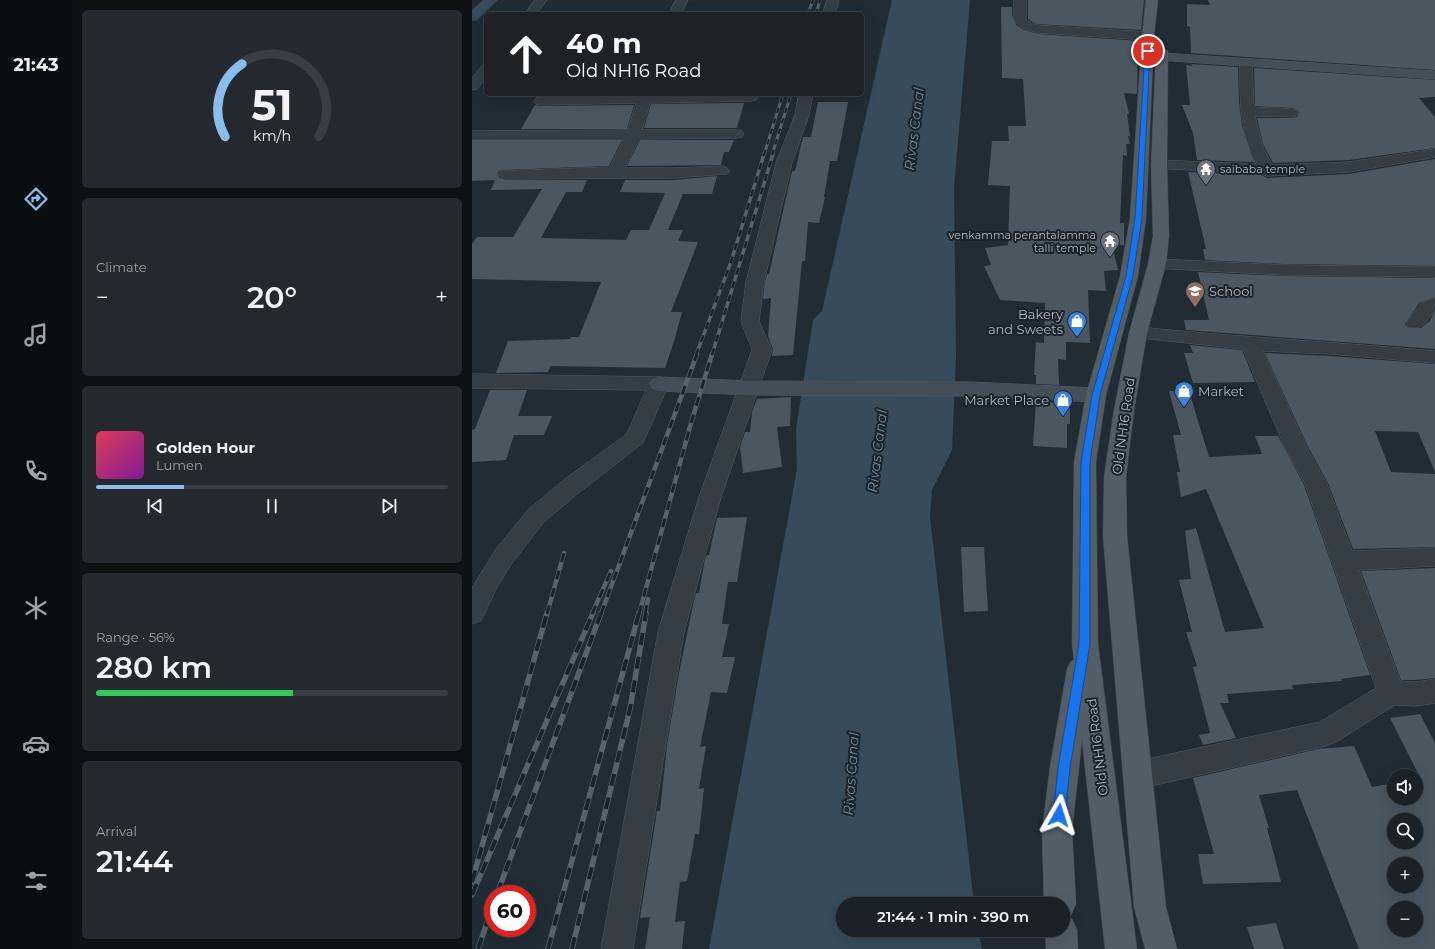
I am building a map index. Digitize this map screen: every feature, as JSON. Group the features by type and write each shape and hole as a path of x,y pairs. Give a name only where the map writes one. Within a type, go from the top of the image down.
{"main road":[{"name":"Old NH16 Road","path":"1122,949 1085,644 1085,462 1096,395 1129,276 1138,218 1148,36 1152,0"},
{"name":"Old NH16 Road","path":"1161,949 1150,907 1115,536 1115,477 1124,410 1138,333 1157,264 1161,236 1159,165 1162,57 1167,0"},
{"path":"1060,897 1057,831 1064,768 1085,644"},
{"path":"1062,937 1062,949"}],"street":[{"path":"532,12 541,0"},
{"path":"676,12 682,0"},
{"path":"830,12 833,0"},
{"path":"1020,0 1018,19 1021,24 1028,27 1148,36"},
{"path":"1162,57 1435,75"},
{"path":"1246,62 1248,112 1255,145 1267,171"},
{"path":"472,86 484,72"},
{"path":"617,949 671,632 710,497 750,388 762,350 750,321 755,282 784,163 802,115 806,96"},
{"path":"615,172 634,133 645,97"},
{"path":"541,101 645,97 751,97"},
{"path":"1248,112 1291,113"},
{"path":"472,135 634,133 737,134"},
{"path":"1159,165 1267,171 1349,167 1435,153"},
{"path":"506,174 615,172 674,173 722,171"},
{"path":"1157,264 1284,270 1435,272"},
{"path":"1415,323 1426,308 1435,304"},
{"path":"1138,333 1250,344 1330,348 1435,357"},
{"path":"1250,344 1296,448 1316,484 1392,693"},
{"path":"472,380 659,384 750,388 972,389 1096,395"},
{"path":"472,614 486,584 504,556 536,516 573,485 636,438 659,384"},
{"path":"1343,561 1435,558"},
{"path":"1138,775 1326,733 1392,693 1415,694 1435,691"}],"water":[{"name":"Rivas Canal","path":"892,0 970,0 954,188 956,355 952,450 932,490 930,517 973,897 836,897 836,937 979,937 982,949 709,949 797,469 796,429 813,320 822,311"}],"building":[{"path":"1028,0 1144,0 1141,30 1036,24 1028,19"},
{"path":"1208,0 1435,0 1435,70 1191,53 1190,27 1187,26 1187,4 1210,5"},
{"path":"1001,7 1012,7 1012,15 1016,25 1024,30 1039,34 1140,41 1138,43 1137,94 1124,93 1129,114 1127,114 1130,144 1126,144 1127,156 1123,155 1120,223 1124,223 1124,245 1112,245 1118,270 1104,271 1106,291 1088,290 1090,343 1066,342 1066,360 1058,359 1059,385 1036,384 1036,375 1034,375 1036,342 1044,343 1045,303 1000,300 984,266 991,265 985,248 1008,245 1010,186 988,185 992,141 1009,141 1008,126 1026,126 1023,79 1002,78"},
{"path":"1191,64 1238,67 1239,102 1242,126 1254,162 1197,160 1193,133 1182,105 1190,105 1186,65 1192,66"},
{"path":"1254,68 1435,80 1435,97 1419,98 1435,117 1435,148 1349,160 1273,163 1263,144 1257,118 1291,118 1297,117 1299,112 1296,109 1291,108 1255,106"},
{"path":"818,102 848,102 837,161 830,161 825,197 819,223 808,222 805,261 802,261 793,355 772,356 773,349 768,336 771,298 763,299 765,282 767,274 769,274 792,171 795,171 803,137 811,137"},
{"path":"744,103 737,128 644,128 651,104"},
{"path":"535,105 634,105 627,129 521,129"},
{"path":"472,140 622,140 609,166 501,170 497,173 500,178 506,180 587,180 582,192 566,192 541,238 626,240 631,230 649,230 665,193 620,192 625,180 674,180 717,176 712,194 683,194 668,230 683,230 678,241 698,242 671,312 682,312 665,368 550,366 548,372 496,373 508,341 570,339 571,337 579,337 601,282 472,279 472,244 477,237 513,237 542,189 491,190 495,180 472,181"},
{"path":"640,140 734,140 729,152 724,152 721,165 627,166"},
{"path":"1435,159 1435,266 1284,264 1205,260 1203,249 1206,249 1188,172 1261,175 1267,178 1349,174"},
{"path":"1198,272 1284,276 1435,278 1435,297 1419,303 1405,324 1408,328 1421,328 1430,321 1435,309 1435,349 1186,330 1184,320 1209,320"},
{"path":"1190,345 1242,350 1255,382 1193,383 1184,353 1193,353"},
{"path":"1265,353 1330,356 1435,364 1435,472 1418,432 1375,431 1391,472 1435,474 1435,547 1353,549 1328,483 1308,447"},
{"path":"490,390 527,390 518,416 552,416 544,435 514,435 506,460 472,462 472,430 475,429"},
{"path":"1169,391 1189,391 1209,457 1262,454 1255,436 1278,436 1304,485 1370,675 1341,679 1342,681 1292,685 1293,689 1227,694 1229,703 1220,703 1236,738 1203,745 1199,735 1210,733 1193,667 1197,666 1186,632 1192,632 1179,580 1191,579 1185,531 1196,528 1225,632 1264,628 1206,489 1181,497 1177,472 1180,472 1173,435 1181,435"},
{"path":"791,397 790,426 777,427 782,467 743,473 740,447 745,432 750,432 752,412 757,399"},
{"path":"1036,401 1070,404 1070,424 1067,424 1067,448 1033,446"},
{"path":"747,517 737,582 728,582 722,624 729,624 722,657 735,657 727,693 711,692 700,747 706,746 699,789 704,788 699,834 695,834 687,881 680,882 675,922 685,921 682,949 645,949 650,917 640,918 657,811 660,811 667,745 679,673 693,605 696,593 699,593 705,559 707,555 709,555 717,518"},
{"path":"961,547 984,547 988,611 964,612"},
{"path":"1435,568 1435,678 1401,680 1361,571"},
{"path":"1420,714 1435,743 1435,949 1359,949 1297,790 1259,795 1269,828 1267,828 1281,882 1203,884 1198,854 1214,854 1193,778 1318,749 1354,746 1372,787 1387,784 1387,805 1423,805 1423,769 1416,769 1390,718"},
{"path":"1276,923 1284,949 1254,949 1247,927"}],"waterway":[{"path":"472,17 491,0"}],"railway":[{"path":"809,12 813,0"},
{"path":"817,12 820,0"},
{"path":"764,155 782,96"},
{"path":"772,155 790,96"},
{"path":"696,355 731,262 764,154"},
{"path":"712,355 773,154"},
{"path":"601,614 697,354"},
{"path":"639,614 691,423 712,354"},
{"path":"547,614 564,553"},
{"path":"592,614 611,571"},
{"path":"645,614 648,599"},
{"path":"472,882 547,613"},
{"path":"472,895 593,613"},
{"path":"500,885 601,613"},
{"path":"548,949 639,613"},
{"path":"572,949 630,709 646,613"},
{"path":"478,949 484,931"}],"place":[{"name":"saibaba temple","path":"1206,186"},
{"name":"venkamma perantalamma talli temple","path":"1110,258"},
{"name":"School","path":"1195,308"},
{"name":"Bakery and Sweets","path":"1077,338"},
{"name":"Market","path":"1184,408"},
{"name":"Market Place","path":"1063,417"}],"route":[{"path":"1059,815 1064,768 1085,644 1085,462 1096,395 1129,276 1138,218 1148,51"}]}
